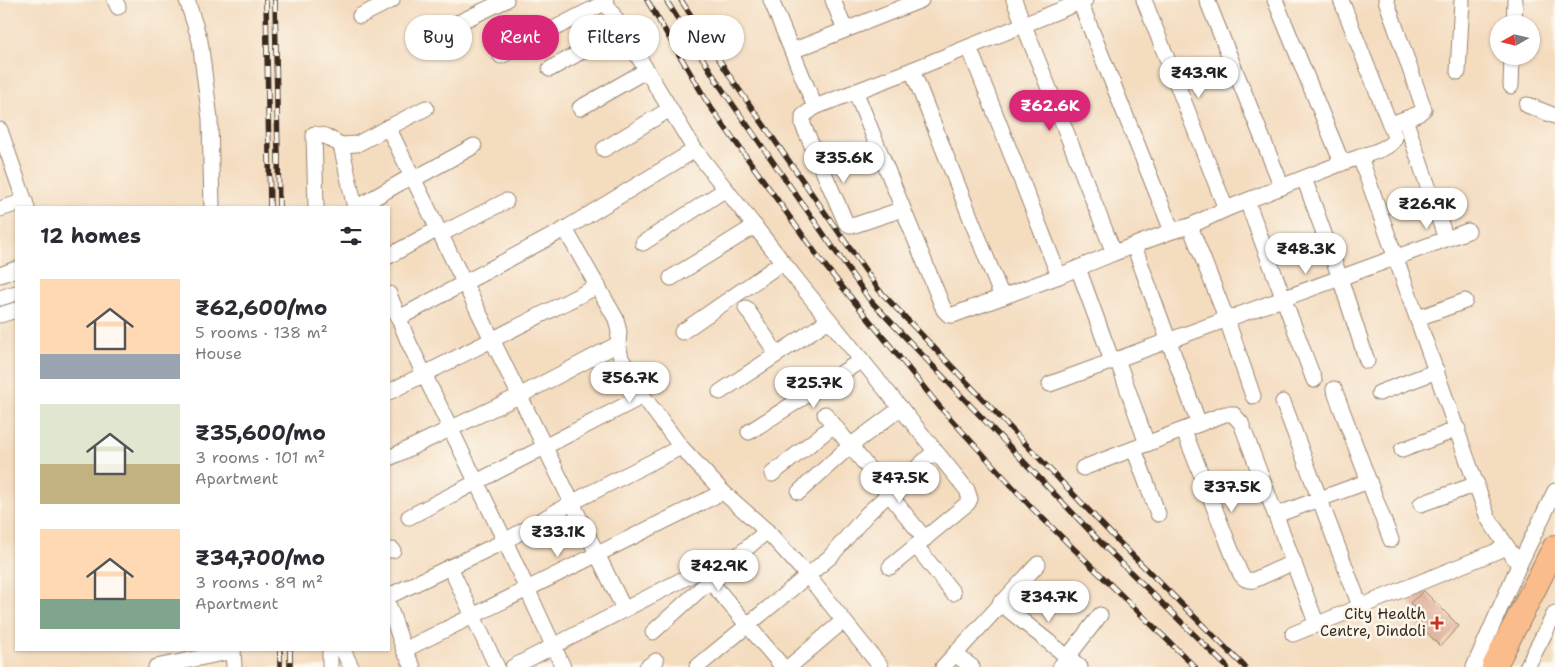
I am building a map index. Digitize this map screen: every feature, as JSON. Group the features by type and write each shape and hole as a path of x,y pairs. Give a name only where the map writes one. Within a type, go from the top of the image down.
{"main road":[{"path":"1494,667 1555,547"},
{"path":"1525,666 1555,571"}],"street":[{"path":"187,0 200,41 210,119 212,206"},
{"path":"360,16 392,0"},
{"path":"472,16 506,0"},
{"path":"771,0 815,107"},
{"path":"833,0 845,30"},
{"path":"792,51 845,30 900,4 921,0"},
{"path":"1014,0 1114,253"},
{"path":"1144,0 1226,209"},
{"path":"1207,0 1282,187"},
{"path":"1274,0 1342,163"},
{"path":"1341,0 1398,122 1446,239"},
{"path":"1386,0 1423,105 1422,112 1398,122"},
{"path":"1458,72 1462,0"},
{"path":"1514,15 1515,0"},
{"path":"559,26 605,1 614,15"},
{"path":"903,209 855,225 846,223 803,125 803,116 815,107 856,93 1083,1 1172,230"},
{"path":"969,47 1059,276"},
{"path":"550,69 569,58"},
{"path":"641,60 695,150 829,320 967,490 970,499 968,503 890,567"},
{"path":"1511,86 1512,65"},
{"path":"580,108 647,70"},
{"path":"912,70 1002,297"},
{"path":"856,93 946,314 949,315 957,314 1059,276 1172,230 1190,226 1226,209 1390,145 1394,141 1398,122"},
{"path":"1527,105 1555,116"},
{"path":"316,206 314,134 325,136 340,144 356,144 426,108"},
{"path":"604,149 670,109"},
{"path":"388,127 521,395 624,609"},
{"path":"0,130 3,149 26,204"},
{"path":"340,144 355,206"},
{"path":"359,206 474,146"},
{"path":"563,667 506,542 393,307 464,283 565,229 695,150"},
{"path":"1360,157 1488,518 1519,565"},
{"path":"1304,178 1367,361"},
{"path":"643,243 726,189"},
{"path":"390,256 506,201"},
{"path":"1248,201 1314,380"},
{"path":"0,209 15,206"},
{"path":"671,278 754,226"},
{"path":"1190,226 1227,320 1253,396"},
{"path":"565,229 616,319 621,358 643,396 681,447 723,492 767,531 807,575 881,667"},
{"path":"1050,384 1468,231"},
{"path":"1134,246 1199,424"},
{"path":"682,332 783,262"},
{"path":"1078,268 1115,360 1158,514"},
{"path":"0,274 15,269"},
{"path":"390,391 598,286"},
{"path":"0,298 15,293"},
{"path":"1418,318 1465,301"},
{"path":"746,308 777,354"},
{"path":"0,315 15,310"},
{"path":"720,392 829,320"},
{"path":"390,458 521,395 618,344"},
{"path":"750,432 862,360"},
{"path":"1379,393 1437,371"},
{"path":"1334,389 1391,540"},
{"path":"409,517 643,396"},
{"path":"1283,402 1360,606"},
{"path":"799,492 850,446 901,408"},
{"path":"1083,468 1229,413 1233,414 1237,417 1317,624"},
{"path":"772,474 830,420 888,494 953,592"},
{"path":"1402,450 1458,429"},
{"path":"1184,431 1244,579 1254,580 1294,562"},
{"path":"390,596 506,542 573,502 681,447"},
{"path":"697,667 830,557 867,514 936,451"},
{"path":"1276,516 1369,481"},
{"path":"1421,504 1477,484"},
{"path":"404,650 723,492"},
{"path":"1474,667 1519,565 1555,492"},
{"path":"653,632 767,531"},
{"path":"1293,634 1507,547"},
{"path":"943,667 1038,564"},
{"path":"513,667 697,572 727,565"},
{"path":"450,567 497,667"},
{"path":"710,580 783,667"},
{"path":"1000,603 1064,662 1080,667"},
{"path":"390,609 404,650 413,667"},
{"path":"1525,666 1555,613"},
{"path":"1064,662 1100,615"},
{"path":"789,667 843,621"},
{"path":"156,667 233,651 234,667"},
{"path":"330,651 330,667"},
{"path":"343,651 351,667"},
{"path":"955,654 972,667"}],"building":[{"path":"1424,591 1459,626 1440,646 1416,622 1422,615 1410,603"}],"railway":[{"path":"266,0 270,206"},
{"path":"275,0 279,206"},
{"path":"647,0 709,105 822,262 939,406 1032,508 1195,667"},
{"path":"666,0 720,86 869,299 1106,548 1227,667"},
{"path":"681,0 731,78 879,290 1116,539 1245,667"},
{"path":"280,651 280,667"},
{"path":"290,651 290,667"}],"place":[{"name":"City Health Centre, Dindoli","path":"1437,623"}]}
